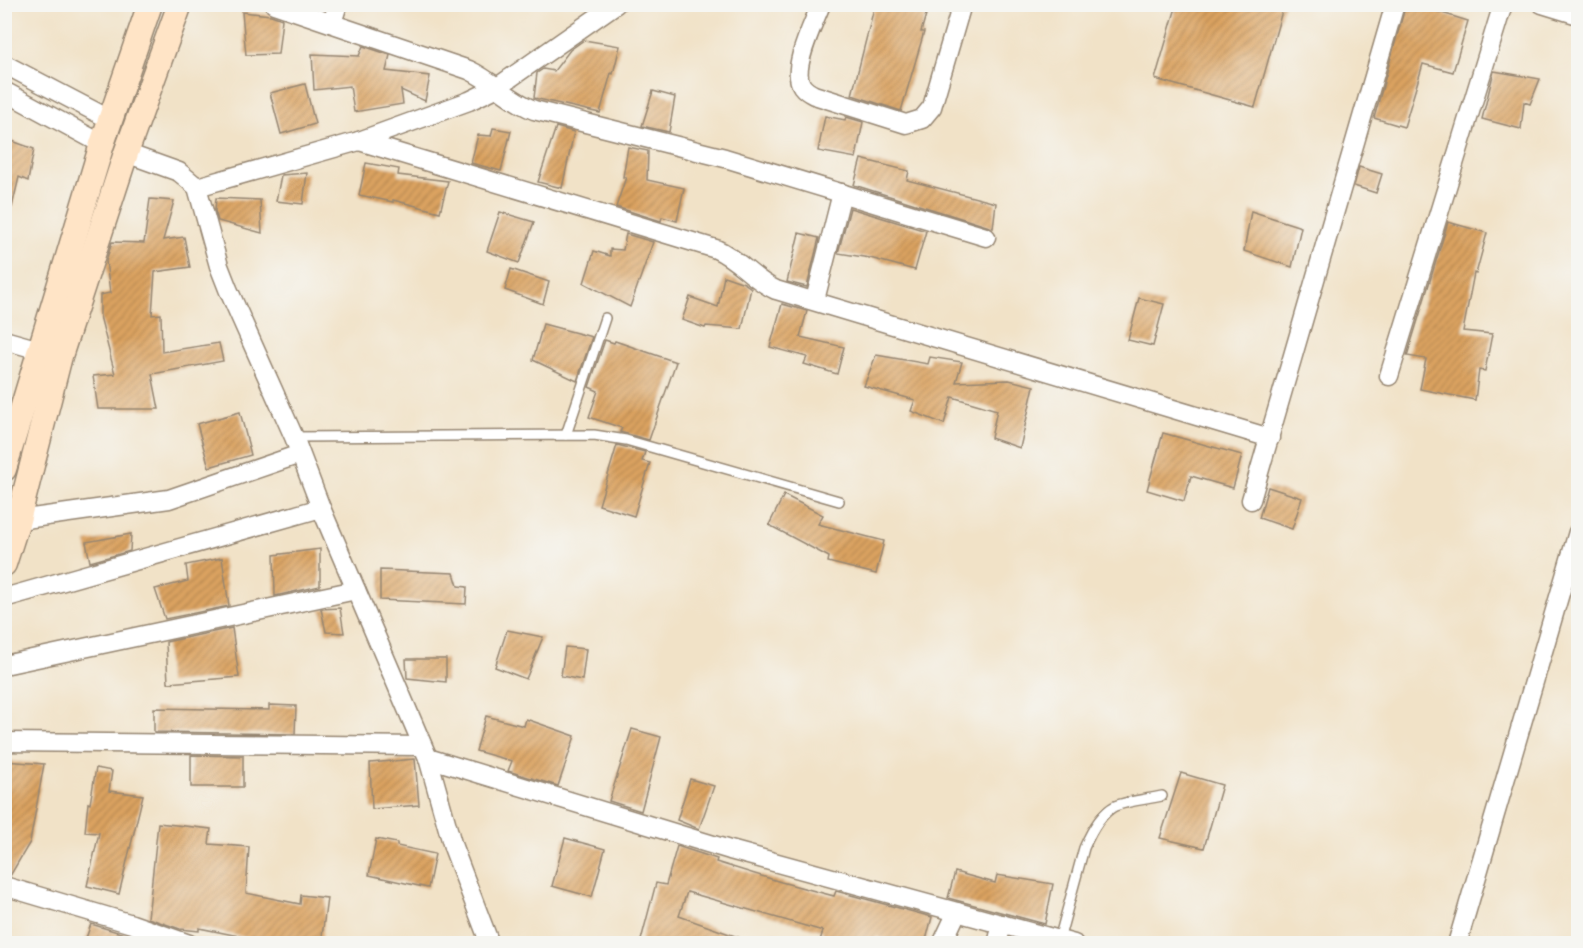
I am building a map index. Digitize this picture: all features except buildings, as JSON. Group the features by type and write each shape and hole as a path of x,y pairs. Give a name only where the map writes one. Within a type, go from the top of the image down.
{"main road":[{"path":"4,564 18,520 50,353 102,144 150,4"},
{"path":"4,469 126,153 180,4"}],"street":[{"path":"274,4 469,70 481,75 519,104 534,110 725,159 986,237"},
{"path":"332,23 338,4"},
{"path":"197,187 359,141 469,101 496,88 616,4"},
{"path":"821,4 801,56 798,73 802,86 814,95 906,124 922,119 933,107 962,4"},
{"path":"1251,500 1395,4"},
{"path":"1389,376 1503,4"},
{"path":"1542,4 1578,15"},
{"path":"4,64 111,120"},
{"path":"4,91 102,144"},
{"path":"359,141 716,249 729,255 764,284 1270,438"},
{"path":"126,153 179,172 197,187 202,197 219,266 297,445 321,508 425,752 453,847 490,944"},
{"path":"815,300 842,193"},
{"path":"4,340 50,353"},
{"path":"18,520 169,498 297,445"},
{"path":"4,598 321,508"},
{"path":"1457,944 1578,532"},
{"path":"4,665 356,590"},
{"path":"4,742 425,752 730,850 1067,942"},
{"path":"4,886 132,924 189,944"},
{"path":"942,944 957,912"},
{"path":"997,944 1002,924"}],"lane":[{"path":"566,435 605,318"},
{"path":"297,445 594,435 626,440 839,501"},
{"path":"1067,942 1088,837 1115,806 1162,796"}]}
